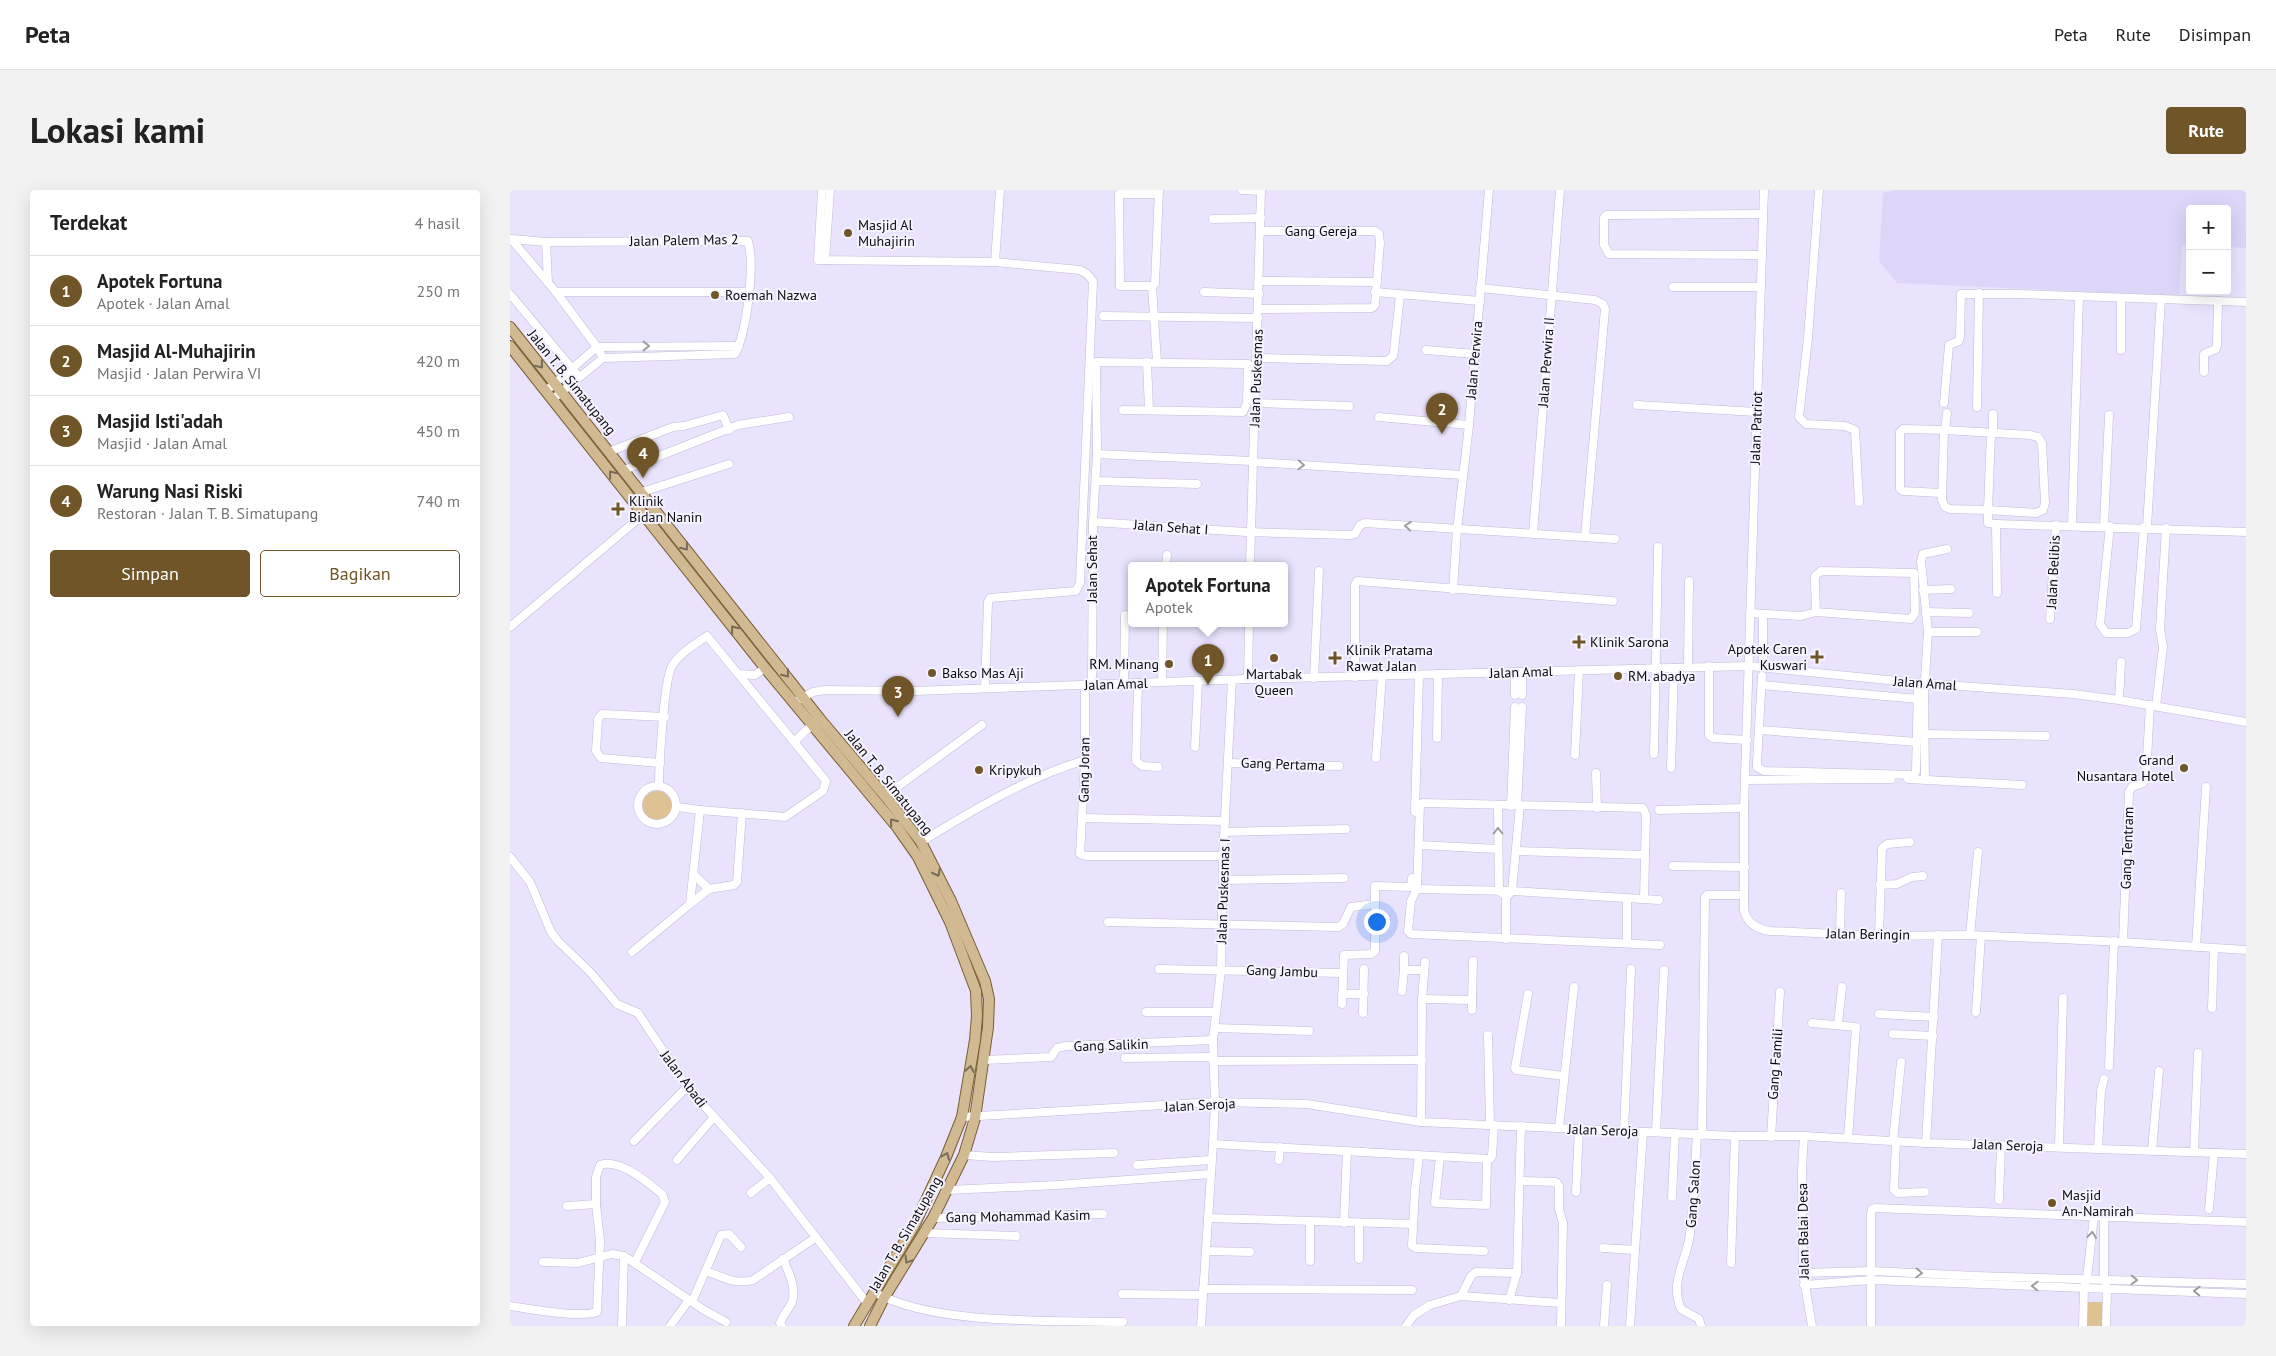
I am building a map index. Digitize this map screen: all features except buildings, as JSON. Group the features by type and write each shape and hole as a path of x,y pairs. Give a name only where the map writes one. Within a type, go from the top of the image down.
{"main road":[{"name":"Jalan T. B. Simatupang","path":"510,327 804,696 816,722 918,857 954,920 985,981 989,998 988,1027 975,1118 964,1155 933,1218 884,1298 870,1326"},
{"name":"Jalan T. B. Simatupang","path":"510,346 765,668 885,796 921,842 954,920 976,991 977,1016 962,1117 914,1226 854,1326"}],"street":[{"path":"822,190 825,260 995,262 1080,270 1087,274 1093,282 1080,583 1076,591 995,596 990,598 988,602 985,688"},
{"path":"824,220 830,190"},
{"path":"995,262 1000,190"},
{"path":"1242,190 1261,190"},
{"name":"Jalan Puskesmas","path":"1250,562 1254,404 1260,281 1261,190"},
{"name":"Jalan Perwira","path":"1453,590 1456,530 1469,425 1489,190"},
{"name":"Jalan Perwira II","path":"1533,534 1550,297 1560,190"},
{"name":"Jalan Patriot","path":"1749,666 1764,190"},
{"path":"1819,190 1808,338 1799,416 1806,424 1845,426 1855,430 1859,502"},
{"path":"1152,286 1125,287 1119,285 1118,196 1122,192 1158,192 1155,281 1152,286 1157,362"},
{"path":"1762,255 1608,254 1604,245 1604,218 1606,216 1763,214"},
{"path":"1213,218 1261,218"},
{"name":"Gang Gereja","path":"1261,231 1375,231 1379,234 1375,282"},
{"path":"511,238 556,292 603,358"},
{"name":"Jalan Palem Mas 2","path":"511,238 546,242 746,240 749,242 748,292 746,322 739,346"},
{"path":"546,242 548,283"},
{"path":"1259,309 1370,309 1375,305 1375,282 1260,281"},
{"path":"1672,287 1761,287"},
{"path":"1480,288 1550,297 1595,300 1603,304 1605,309 1585,537"},
{"path":"556,292 748,292"},
{"path":"1204,292 1259,294"},
{"path":"1375,292 1480,300"},
{"path":"1977,407 1980,293"},
{"path":"1944,403 1949,345 1959,341 1960,336 1959,296 1962,294 1980,293 2246,302"},
{"path":"510,294 579,377"},
{"path":"1149,410 1147,362 1248,364 1257,361 1387,361 1393,356 1394,351 1400,294"},
{"path":"2072,525 2079,296"},
{"path":"2121,298 2121,350"},
{"path":"2109,415 2107,526 2100,624 2106,633 2132,632 2136,626 2145,527 2161,299"},
{"path":"2204,372 2204,354 2216,349 2218,346 2218,301"},
{"path":"1103,316 1258,318"},
{"path":"559,388 572,369 597,347 739,346"},
{"path":"550,395 579,377 603,358 733,355 739,346"},
{"path":"1426,350 1475,354"},
{"name":"Jalan Sehat","path":"1089,684 1093,522 1096,481 1096,362 1147,362"},
{"path":"1123,410 1243,412 1247,402 1248,364"},
{"path":"1254,404 1349,406"},
{"path":"1637,405 1757,412"},
{"path":"1941,493 1903,491 1900,489 1900,432 1903,429 1945,430 2034,435 2040,439 2045,503 2043,510 2036,513 1950,509 1945,507 1941,493 1945,430 1946,413"},
{"path":"1993,414 1988,523 2246,532"},
{"path":"610,452 673,427 684,426 723,415 729,430"},
{"path":"624,470 738,425 789,417"},
{"path":"1379,417 1469,425"},
{"path":"1096,454 1463,475"},
{"path":"642,492 729,464"},
{"path":"1096,481 1197,484"},
{"path":"510,628 644,514"},
{"name":"Jalan Sehat I","path":"1093,522 1250,532 1350,535 1356,534 1360,524 1365,523 1615,539"},
{"path":"1996,524 1998,593"},
{"name":"Jalan Belibis","path":"2050,619 2056,525"},
{"name":"Gang Tentram","path":"2123,942 2129,792 2132,787 2143,783 2146,777 2153,706 2163,647 2160,629 2166,528"},
{"path":"1654,754 1658,546"},
{"path":"1918,698 1762,680 1757,767 1764,772 1913,775 1916,772 1918,698 1928,632 1920,570 1922,555 1946,549"},
{"path":"1166,562 1167,555"},
{"path":"1750,613 1806,616 1816,612 1911,619 1915,613 1914,573 1821,571 1815,576 1816,612"},
{"path":"1314,678 1319,572"},
{"path":"1688,668 1689,581"},
{"path":"1355,677 1356,582 1613,601"},
{"path":"1922,590 1951,589"},
{"path":"1926,612 1969,613"},
{"path":"1763,614 1763,667"},
{"path":"1124,684 1125,615"},
{"path":"1162,682 1163,627"},
{"path":"1248,679 1249,627"},
{"path":"1928,632 1977,632"},
{"path":"660,786 660,763 670,670 682,654 707,636 826,781 825,789 785,817 677,808"},
{"path":"2119,700 2121,662"},
{"path":"1709,666 1709,735 1713,738 1747,740"},
{"name":"Jalan Amal","path":"795,702 804,696 825,690 915,691 1248,679 1749,666 1921,684 2074,694 2246,722"},
{"name":"Jalan Beringin","path":"1749,666 1744,808 1744,895 1745,915 1756,927 1770,930 1879,936 1970,935 2114,941 2246,950"},
{"path":"739,674 755,675 765,668"},
{"path":"1671,768 1674,668"},
{"path":"1575,755 1579,670"},
{"path":"1518,673 1518,695"},
{"path":"1437,738 1438,674"},
{"path":"1342,1004 1344,955 1374,952 1375,886 1412,886 1419,675"},
{"path":"1376,758 1382,676"},
{"name":"Jalan Puskesmas I","path":"1201,1326 1213,1144 1213,1040 1221,970 1223,856 1232,680"},
{"path":"1195,747 1198,682"},
{"path":"1138,683 1136,761 1142,766 1158,767"},
{"name":"Gang Joran","path":"1089,684 1080,851 1082,855 1223,856"},
{"path":"1921,684 1925,779"},
{"path":"1506,939 1506,898 1512,891 1517,851 1518,707"},
{"path":"660,763 601,758 596,751 598,719 602,714 664,717"},
{"path":"794,742 816,722"},
{"path":"885,796 982,725"},
{"path":"1760,730 1917,742"},
{"path":"1924,734 2046,736"},
{"path":"921,842 967,814 1027,782 1085,760"},
{"name":"Gang Pertama","path":"1228,763 1339,766"},
{"path":"1596,773 1597,808"},
{"path":"1746,780 1925,779 2022,785"},
{"path":"653,786 660,786 665,787 674,796 677,808 671,819 659,825 652,824 642,817 637,805 642,793 653,786"},
{"path":"2196,947 2206,788"},
{"path":"1644,900 1645,811 1643,808 1421,803 1417,889 1411,901 1408,931 1411,934 1660,945"},
{"path":"1498,805 1499,891 1506,898"},
{"path":"1659,810 1744,808"},
{"path":"690,904 700,810"},
{"path":"632,952 709,889 734,885 737,882 742,813"},
{"path":"1083,818 1225,820"},
{"path":"1225,832 1346,830"},
{"path":"1879,936 1882,848 1887,844 1910,842"},
{"path":"1419,845 1498,848"},
{"path":"1517,851 1645,854"},
{"path":"1970,935 1978,852"},
{"name":"Jalan Abadi","path":"510,857 530,882 551,932 558,941 591,972 617,1004 638,1013 687,1087 770,1178 867,1303"},
{"path":"1673,866 1745,867"},
{"path":"694,875 709,889"},
{"path":"1880,885 1897,884 1912,876 1923,876"},
{"path":"1223,880 1344,878"},
{"path":"1417,889 1512,891 1659,900"},
{"path":"1840,934 1841,894"},
{"name":"Gang Salon","path":"1700,1326 1699,1319 1684,1312 1678,1302 1677,1280 1691,1222 1700,1134 1705,897 1707,895 1744,895"},
{"path":"1627,899 1627,943"},
{"path":"1108,922 1338,927 1343,924 1351,907 1368,905"},
{"path":"1926,1143 1938,935"},
{"path":"1976,1012 1981,936"},
{"path":"2110,1066 2114,941"},
{"path":"2212,1008 2214,949"},
{"path":"1402,991 1404,956"},
{"path":"1472,1010 1473,961"},
{"path":"1421,1122 1422,999 1425,962"},
{"name":"Gang Jambu","path":"1159,969 1342,973"},
{"path":"1363,1013 1364,969"},
{"path":"1624,1131 1631,969"},
{"path":"1404,970 1423,970"},
{"path":"1656,1132 1664,970"},
{"path":"1559,1128 1574,987"},
{"path":"1838,1024 1842,987"},
{"name":"Gang Famili","path":"1770,1137 1780,992"},
{"path":"1342,994 1364,994"},
{"path":"1528,994 1515,1068 1516,1070 1564,1076"},
{"path":"2059,1147 2063,998"},
{"path":"1422,999 1472,1000"},
{"path":"1146,1012 1216,1012"},
{"path":"1879,1014 1934,1017"},
{"path":"1812,1023 1856,1027 1848,1138"},
{"path":"1214,1028 1309,1031"},
{"path":"1893,1034 1933,1036"},
{"path":"1213,1144 1487,1159 1492,1157 1488,1035"},
{"name":"Gang Salikin","path":"984,1060 1051,1057 1057,1048 1066,1046 1213,1040"},
{"path":"2194,1152 2198,1053"},
{"path":"1125,1058 1422,1060"},
{"path":"1901,1062 1895,1141 1894,1190 1898,1192 1925,1192"},
{"path":"2152,1150 2159,1071"},
{"path":"2098,1148 2101,1091 2104,1079"},
{"path":"634,1141 687,1087"},
{"name":"Jalan Seroja","path":"962,1117 975,1118 1214,1102 1307,1104 1421,1122 1735,1136 1804,1136 1926,1143 2246,1154"},
{"path":"677,1160 714,1117"},
{"path":"1509,1300 1517,1273 1522,1126"},
{"path":"1576,1192 1580,1129"},
{"path":"1630,1326 1643,1132"},
{"path":"1672,1197 1675,1133"},
{"path":"1730,1263 1735,1136"},
{"name":"Jalan Balai Desa","path":"1804,1136 1802,1170 1804,1284 1812,1326"},
{"path":"1999,1200 2000,1145"},
{"path":"1279,1160 1280,1147"},
{"path":"1344,1223 1347,1151"},
{"path":"964,1155 993,1157 1114,1153"},
{"path":"2209,1209 2214,1153"},
{"path":"1419,1156 1413,1224 1412,1244 1414,1248 1484,1251"},
{"path":"1440,1157 1435,1203 1445,1204 1486,1204 1487,1159"},
{"path":"1137,1165 1212,1160"},
{"path":"510,1306 587,1314 597,1312 600,1241 596,1204 598,1168 605,1163 627,1169 662,1194 665,1202 635,1262"},
{"path":"948,1190 1057,1185 1211,1174"},
{"path":"751,1193 770,1178"},
{"path":"1521,1181 1556,1182 1558,1184 1559,1208 1563,1223 1561,1326"},
{"path":"567,1206 596,1204"},
{"path":"1871,1326 1871,1214 1872,1209 1875,1208 2246,1222"},
{"name":"Gang Mohammad Kasim","path":"933,1218 1103,1214"},
{"path":"2083,1326 2084,1287 2088,1278 2094,1216"},
{"path":"2104,1217 2104,1279 2107,1288 2106,1326"},
{"path":"1208,1218 1360,1224 1413,1224"},
{"path":"1310,1222 1310,1261"},
{"path":"1359,1258 1360,1224"},
{"path":"924,1233 1016,1236"},
{"path":"670,1326 690,1301 706,1271 721,1235 729,1234 741,1247"},
{"path":"706,1271 734,1282 745,1282 760,1277 783,1259 816,1238"},
{"path":"1603,1248 1635,1250"},
{"path":"1206,1251 1250,1252"},
{"path":"543,1262 578,1263 598,1256 612,1254 624,1256 690,1301 726,1322"},
{"path":"622,1326 624,1256"},
{"path":"782,1326 780,1323 794,1294 783,1259"},
{"path":"1804,1273 1871,1271 2084,1287 2246,1294"},
{"path":"1460,1296 1476,1272 1517,1273"},
{"path":"1804,1284 1871,1280 2088,1278 2246,1284"},
{"path":"2232,1293 2233,1284"},
{"path":"1604,1326 1607,1285"},
{"path":"1122,1294 1412,1290"},
{"path":"874,1292 884,1298 929,1312 982,1319 1123,1322"},
{"path":"1406,1326 1414,1315 1430,1305 1460,1296 1561,1303"}],"shaded area":[{"path":"1895,190 2246,190 2246,248 2231,247 2231,205 2186,205 2186,245 2182,245 2179,296 1897,283 1879,261 1883,193"},
{"path":"657,791 667,796 672,806 667,816 657,821 647,816 642,806 647,796"},
{"path":"2086,1302 2107,1302 2106,1326 2085,1326"}],"place":[{"name":"Masjid Al Muhajirin","path":"848,233"},
{"name":"Roemah Nazwa","path":"715,295"},
{"name":"Masjid Al-Muhajirin","path":"1442,434"},
{"name":"Warung Nasi Riski","path":"643,478"},
{"name":"Klinik Bidan Nanin","path":"618,509"},
{"name":"Klinik Sarona","path":"1579,642"},
{"name":"Apotek Caren Kuswari","path":"1817,657"},
{"name":"Martabak Queen","path":"1274,658"},
{"name":"Klinik Pratama Rawat Jalan","path":"1335,658"},
{"name":"RM. Minang","path":"1169,664"},
{"name":"Bakso Mas Aji","path":"932,673"},
{"name":"RM. abadya","path":"1618,676"},
{"name":"Apotek Fortuna","path":"1208,685"},
{"name":"Masjid Isti'adah","path":"898,717"},
{"name":"Grand Nusantara Hotel","path":"2184,768"},
{"name":"Kripykuh","path":"979,770"},
{"name":"Masjid An-Namirah","path":"2052,1203"}]}
